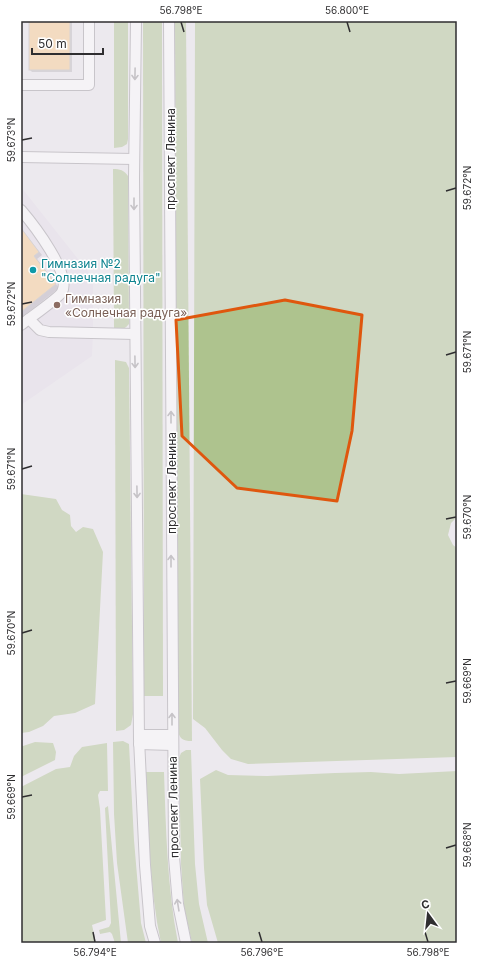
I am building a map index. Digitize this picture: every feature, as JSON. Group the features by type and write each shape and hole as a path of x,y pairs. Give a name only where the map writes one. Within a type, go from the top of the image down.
{"street":[{"path":"21,85 89,85 89,21"},
{"path":"136,21 134,159 139,740 145,864 150,926 155,943"},
{"name":"проспект Ленина","path":"169,21 172,740 174,857 178,904 186,943"},
{"path":"21,157 134,159"},
{"path":"21,210 42,236 62,274 64,285 61,294 25,322 40,330 49,332 135,334"},
{"path":"139,740 172,740"}],"highlighted area":[{"path":"285,300 362,315 352,431 337,501 237,488 182,436 176,320"}],"shaded area":[{"name":"Гимназия «Солнечная радуга»","path":"21,187 93,278 93,332 92,356 21,405"}],"green space":[{"path":"114,21 128,21 128,139 127,144 122,147 114,148"},
{"path":"143,21 162,21 163,696 144,696"},
{"path":"175,21 186,21 192,741 182,739 177,729"},
{"path":"195,21 457,21 457,517 451,523 448,535 453,545 457,548 457,757 248,764 231,759 205,728 193,719"},
{"path":"113,169 122,170 128,176 129,324 123,329 114,329"},
{"path":"115,360 126,362 129,368 133,714 131,725 124,730 116,731"},
{"path":"21,494 56,499 62,510 70,515 71,526 76,532 83,527 93,529 103,552 95,704 75,713 54,716 43,726 29,732 21,733"},
{"path":"123,741 129,744 134,840 141,923 146,943 128,943 117,863 114,814 113,742"},
{"path":"35,742 53,743 56,752 55,760 21,777 21,745 23,746"},
{"path":"107,743 108,791 100,791 98,795 106,920 92,925 96,943 21,943 21,787 56,769 70,767 74,756 82,747"},
{"path":"186,750 191,750 195,864 199,904 208,943 192,943 184,907 181,864 179,758 181,753"},
{"path":"216,770 228,775 267,776 371,772 399,774 457,771 457,943 218,943 207,905 200,779"},
{"path":"146,772 164,772 169,879 178,943 161,943 157,922 150,858"},
{"path":"108,806 121,943 115,943 110,932 100,934 99,930 109,927 111,923 105,808"}],"building":[{"path":"29,21 70,21 70,70 29,70"},
{"name":"Гимназия №2 \"Солнечная радуга\"","path":"21,228 39,252 34,256 56,284 21,312"}],"place":[{"name":"Гимназия №2 \"Солнечная радуга\"","path":"33,270"},
{"name":"Гимназия «Солнечная радуга»","path":"57,305"}]}
